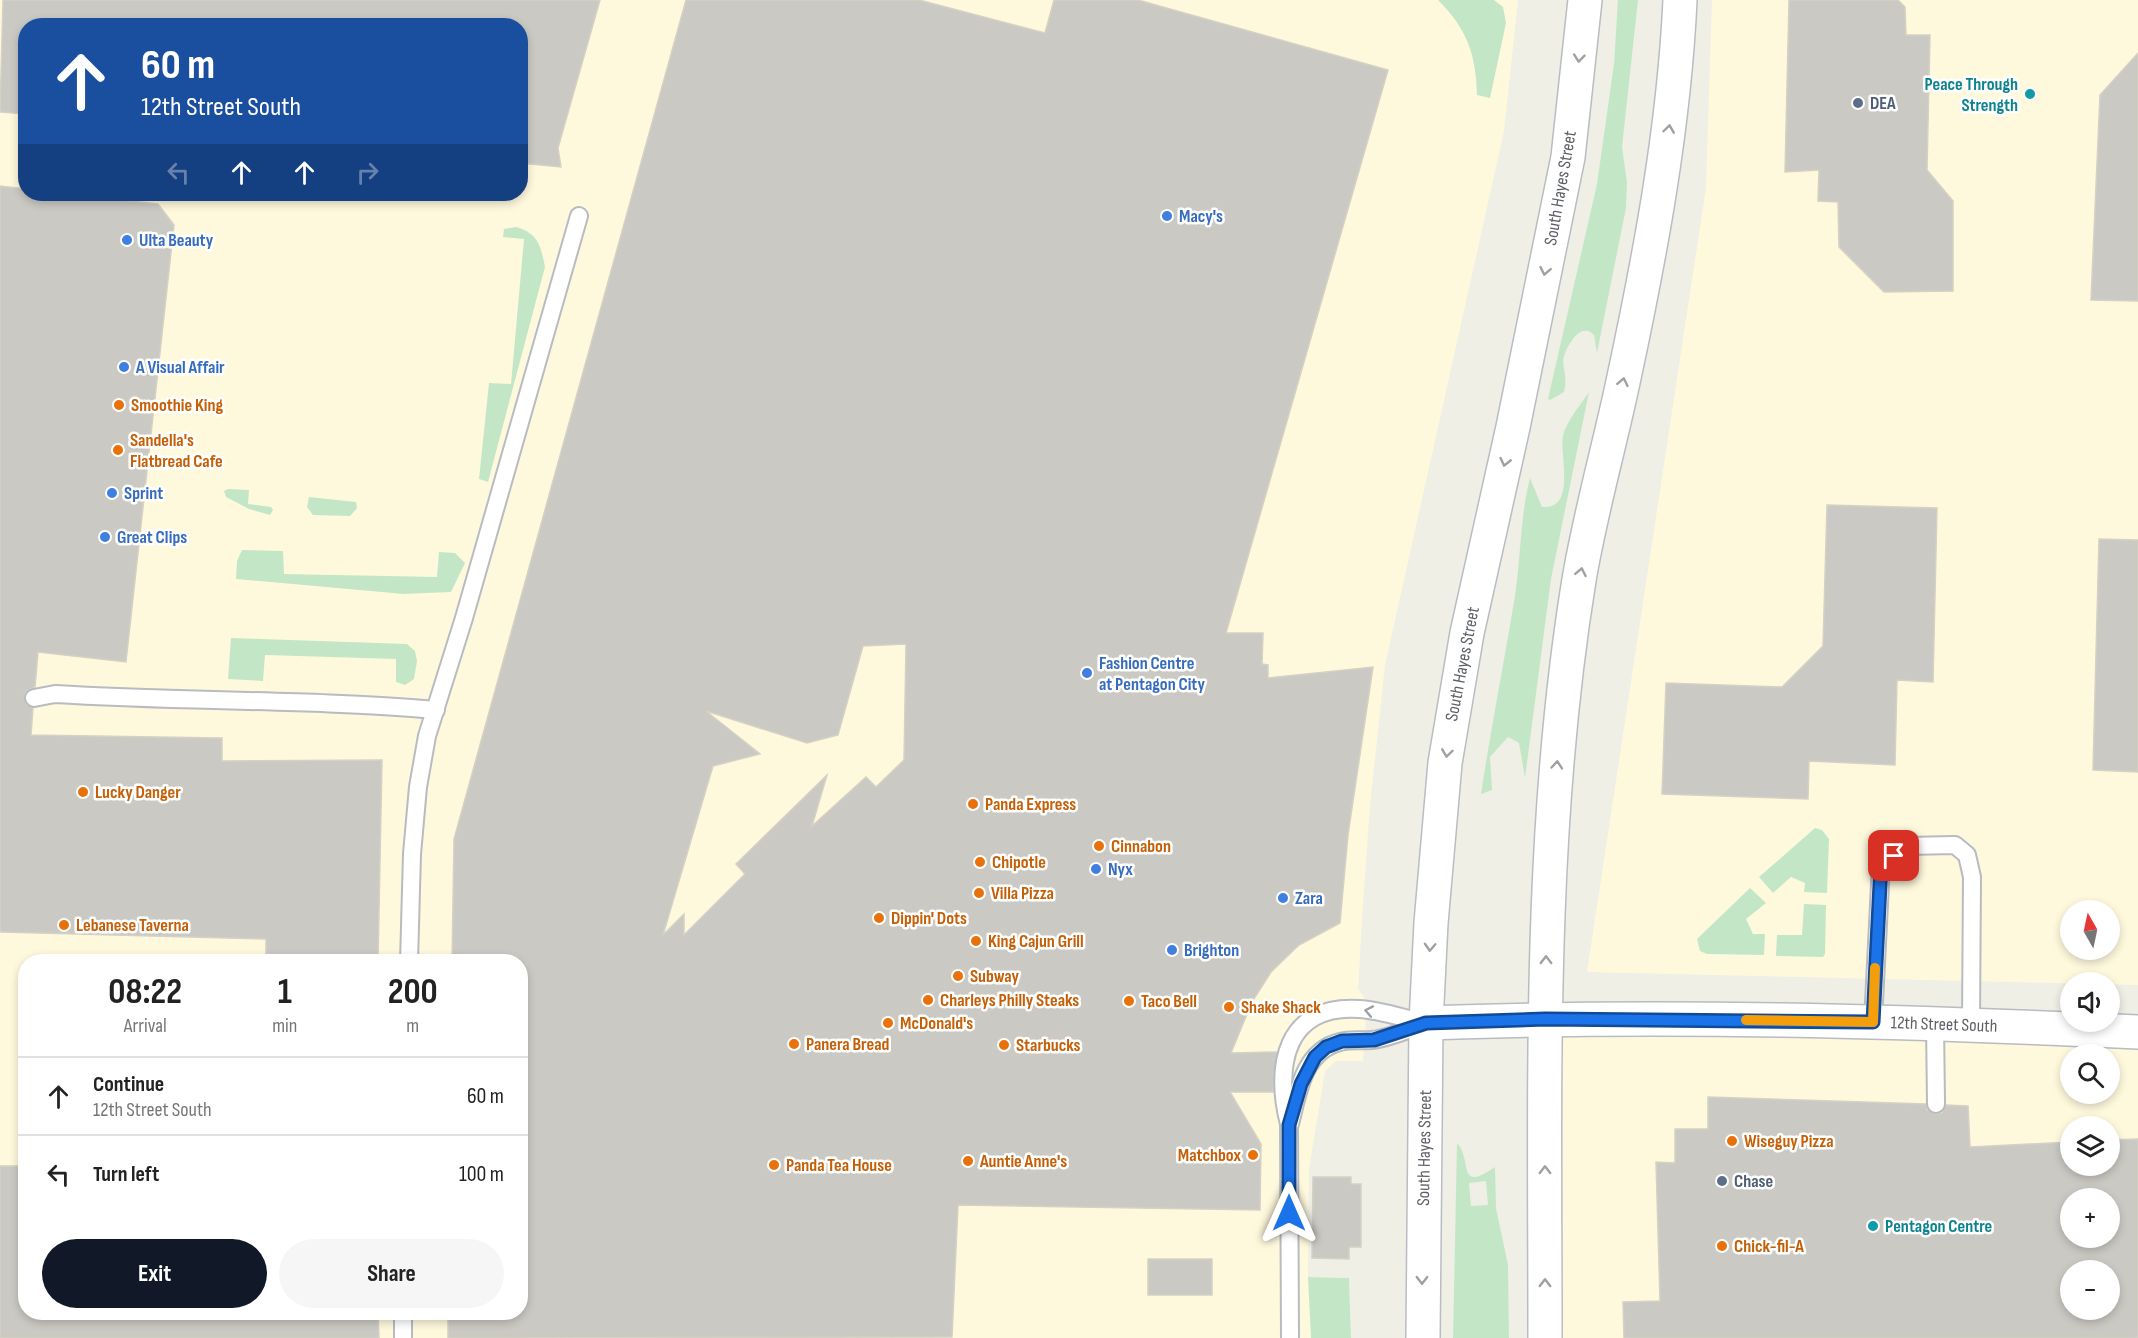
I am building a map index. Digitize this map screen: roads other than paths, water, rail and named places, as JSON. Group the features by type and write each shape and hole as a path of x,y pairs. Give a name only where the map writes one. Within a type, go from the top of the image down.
{"main road":[{"name":"South Hayes Street","path":"1423,1338 1426,1023 1436,856 1450,727 1467,633 1513,427 1568,157 1585,0"},
{"path":"1545,1338 1547,906 1565,688 1580,578 1630,347 1660,186 1676,73 1680,0"},
{"name":"12th Street South","path":"1426,1023 1545,1019 1935,1022 2138,1032"}],"lane":[{"path":"409,954 412,854 418,787 427,736 579,216"},
{"path":"34,698 55,694 193,702 375,705 436,710"},
{"path":"1873,1022 1881,865 1907,846 1955,845 1966,855 1972,877 1971,1024"},
{"path":"1290,1338 1289,1125 1282,1097 1283,1072 1293,1039 1303,1024 1325,1014 1359,1009 1426,1023"},
{"path":"1935,1022 1936,1104"},
{"path":"1289,1125 1305,1072 1315,1057 1326,1047 1342,1041 1374,1040 1426,1023"},
{"path":"403,1320 403,1338"}],"place":[{"name":"Peace Through Strength","path":"2030,94"},
{"name":"DEA","path":"1858,103"},
{"name":"Macy's","path":"1167,216"},
{"name":"Ulta Beauty","path":"127,240"},
{"name":"A Visual Affair","path":"124,367"},
{"name":"Smoothie King","path":"119,405"},
{"name":"Sandella's Flatbread Cafe","path":"118,450"},
{"name":"Sprint","path":"112,493"},
{"name":"Great Clips","path":"105,537"},
{"name":"Fashion Centre at Pentagon City","path":"1087,673"},
{"name":"Lucky Danger","path":"83,792"},
{"name":"Panda Express","path":"973,804"},
{"name":"Cinnabon","path":"1099,846"},
{"name":"Chipotle","path":"980,862"},
{"name":"Nyx","path":"1096,869"},
{"name":"Villa Pizza","path":"979,893"},
{"name":"Zara","path":"1283,898"},
{"name":"Dippin' Dots","path":"879,918"},
{"name":"Lebanese Taverna","path":"64,925"},
{"name":"King Cajun Grill","path":"976,941"},
{"name":"Brighton","path":"1172,950"},
{"name":"Subway","path":"958,976"},
{"name":"Charleys Philly Steaks","path":"928,1000"},
{"name":"Taco Bell","path":"1129,1001"},
{"name":"Shake Shack","path":"1229,1007"},
{"name":"McDonald's","path":"888,1023"},
{"name":"Panera Bread","path":"794,1044"},
{"name":"Starbucks","path":"1004,1045"},
{"name":"Wiseguy Pizza","path":"1732,1141"},
{"name":"Matchbox","path":"1253,1155"},
{"name":"Auntie Anne's","path":"968,1161"},
{"name":"Panda Tea House","path":"774,1165"},
{"name":"Chase","path":"1722,1181"},
{"name":"Pentagon Centre","path":"1873,1226"},
{"name":"Chick-fil-A","path":"1722,1246"}]}
